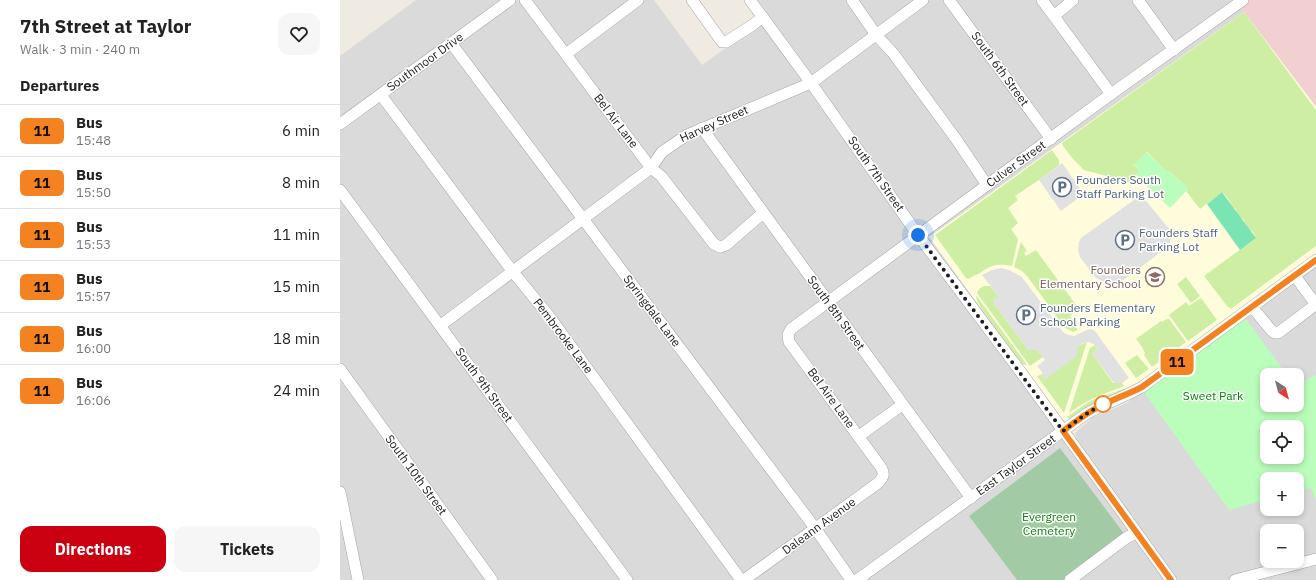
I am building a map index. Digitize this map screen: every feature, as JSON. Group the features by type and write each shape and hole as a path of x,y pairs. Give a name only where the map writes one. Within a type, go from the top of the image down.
{"street":[{"name":"Southmoor Drive","path":"340,124 510,0"},
{"name":"Bel Air Lane","path":"525,0 651,168 661,176 717,247 726,245 764,213"},
{"path":"566,54 638,0"},
{"path":"692,0 722,42 726,42 763,17"},
{"name":"South 7th Street","path":"750,0 811,83 918,235 1171,580"},
{"path":"852,0 876,35 892,53 946,126 987,185"},
{"name":"Harvey Street","path":"441,325 651,168 662,152 687,134 811,83 923,0"},
{"name":"South 6th Street","path":"949,0 1051,139"},
{"path":"1042,0 1111,94"},
{"path":"1054,16 1073,0"},
{"path":"1138,0 1174,50"},
{"name":"Culver Street","path":"791,329 1111,94 1174,50 1236,2"},
{"name":"Springdale Lane","path":"451,43 815,528 851,580"},
{"name":"Pembrooke Lane","path":"381,95 513,272 549,316 741,580"},
{"name":"South 8th Street","path":"702,128 971,498"},
{"name":"South 9th Street","path":"340,190 628,580"},
{"name":"East Taylor Street","path":"857,580 1086,414 1103,404 1130,394 1142,387 1316,260"},
{"path":"1252,307 1271,330 1278,333 1314,306 1314,302 1295,276"},
{"name":"Bel Aire Lane","path":"791,329 788,335 790,342 880,466"},
{"name":"South 10th Street","path":"340,369 492,580"},
{"path":"859,436 902,405"},
{"name":"Daleann Avenue","path":"744,580 878,483 883,477 884,473 880,466"},
{"path":"340,492 358,580"},
{"path":"1070,580 1126,538 1136,533"},
{"path":"1235,580 1266,576 1316,559"}],"shaded area":[{"path":"416,0 654,0 702,65 769,17 757,0 1235,0 1244,12 930,237 1077,439 1075,433 1092,418 1129,402 1138,384 1316,255 1316,580 1178,580 1167,565 1172,580 340,580 340,56"},
{"path":"1235,0 1316,0 1316,107 1244,12"},
{"path":"1244,12 1316,107 1316,255 1138,384 1126,391 1093,404 1065,421 1060,417 929,237"},
{"name":"Founders South Staff Parking Lot","path":"1062,163 1084,194 1061,211 1039,180"},
{"name":"Founders Staff Parking Lot","path":"1141,195 1171,231 1169,246 1122,281 1112,284 1103,282 1096,278 1080,257 1078,250 1079,242 1081,238"},
{"name":"Founders Elementary School Parking","path":"1001,268 1009,270 1022,277 1063,332 1074,336 1091,329 1095,331 1129,378 1122,383 1114,383 1092,353 1098,349 1095,345 1089,342 1078,346 1077,356 1044,380 1042,372 1037,366 1045,360 1037,350 1028,350 993,302 993,298 997,298 998,296 982,275 992,270"}],"green space":[{"path":"1244,12 1316,110 1316,246 1231,309 1204,276 1256,238 1222,192 1200,209 1186,191 1188,189 1170,172 1168,173 1147,152 1134,165 1140,171 1129,183 1084,170 1072,158 1062,143"},
{"path":"1052,150 1059,160 1059,165 1015,196 1018,200 1008,208 1018,223 1011,229 1018,239 1012,266 993,266 968,279 966,278 935,235"},
{"path":"1146,152 1181,183 1183,182 1187,186 1186,187 1188,189 1170,208 1136,175 1140,171 1134,165"},
{"path":"1222,192 1256,238 1240,250 1207,204"},
{"path":"1021,242 1027,251 1024,253 1026,256 1036,250 1079,309 1070,316 1078,330 1073,332 1065,328 1027,276 1022,271 1014,267"},
{"path":"1186,277 1200,296 1191,303 1177,284"},
{"path":"984,286 990,286 998,296 998,298 993,298 993,302 1028,350 1037,349 1043,357 1030,366 977,293 979,289"},
{"path":"976,295 1027,365 1022,364 981,308 977,301"},
{"path":"1201,298 1217,320 1188,341 1169,315 1186,302 1189,306"},
{"name":"Sweet Park","path":"1240,311 1282,368 1260,368 1260,412 1304,412 1304,381 1316,375 1316,502 1311,488 1304,490 1304,472 1260,472 1260,501 1229,510 1138,384"},
{"path":"1169,319 1186,342 1152,367 1144,355 1145,353 1142,347 1136,339 1161,321 1162,322"},
{"path":"1087,342 1064,413 1037,376 1043,374 1044,379 1078,346"},
{"path":"1095,345 1098,350 1092,353 1113,383 1122,383 1124,386 1089,400 1069,413 1090,348"},
{"path":"1137,355 1149,369 1136,378 1125,363"},
{"path":"1126,388 1124,392 1093,404 1070,419 1067,417 1090,401"},
{"name":"Evergreen Cemetery","path":"1060,448 1125,535 1065,580 1017,580 969,516"}],"bus line":[{"name":"11","path":"1171,580 1063,431 1086,414 1103,404 1130,394 1142,387 1316,260"}],"place":[{"name":"Founders South Staff Parking Lot","path":"1062,187"},
{"name":"Founders Staff Parking Lot","path":"1125,240"},
{"name":"Founders Elementary School","path":"1155,277"},
{"name":"Founders Elementary School Parking","path":"1026,315"}],"route":[{"path":"918,235 1063,431 1086,414 1103,404"}]}
